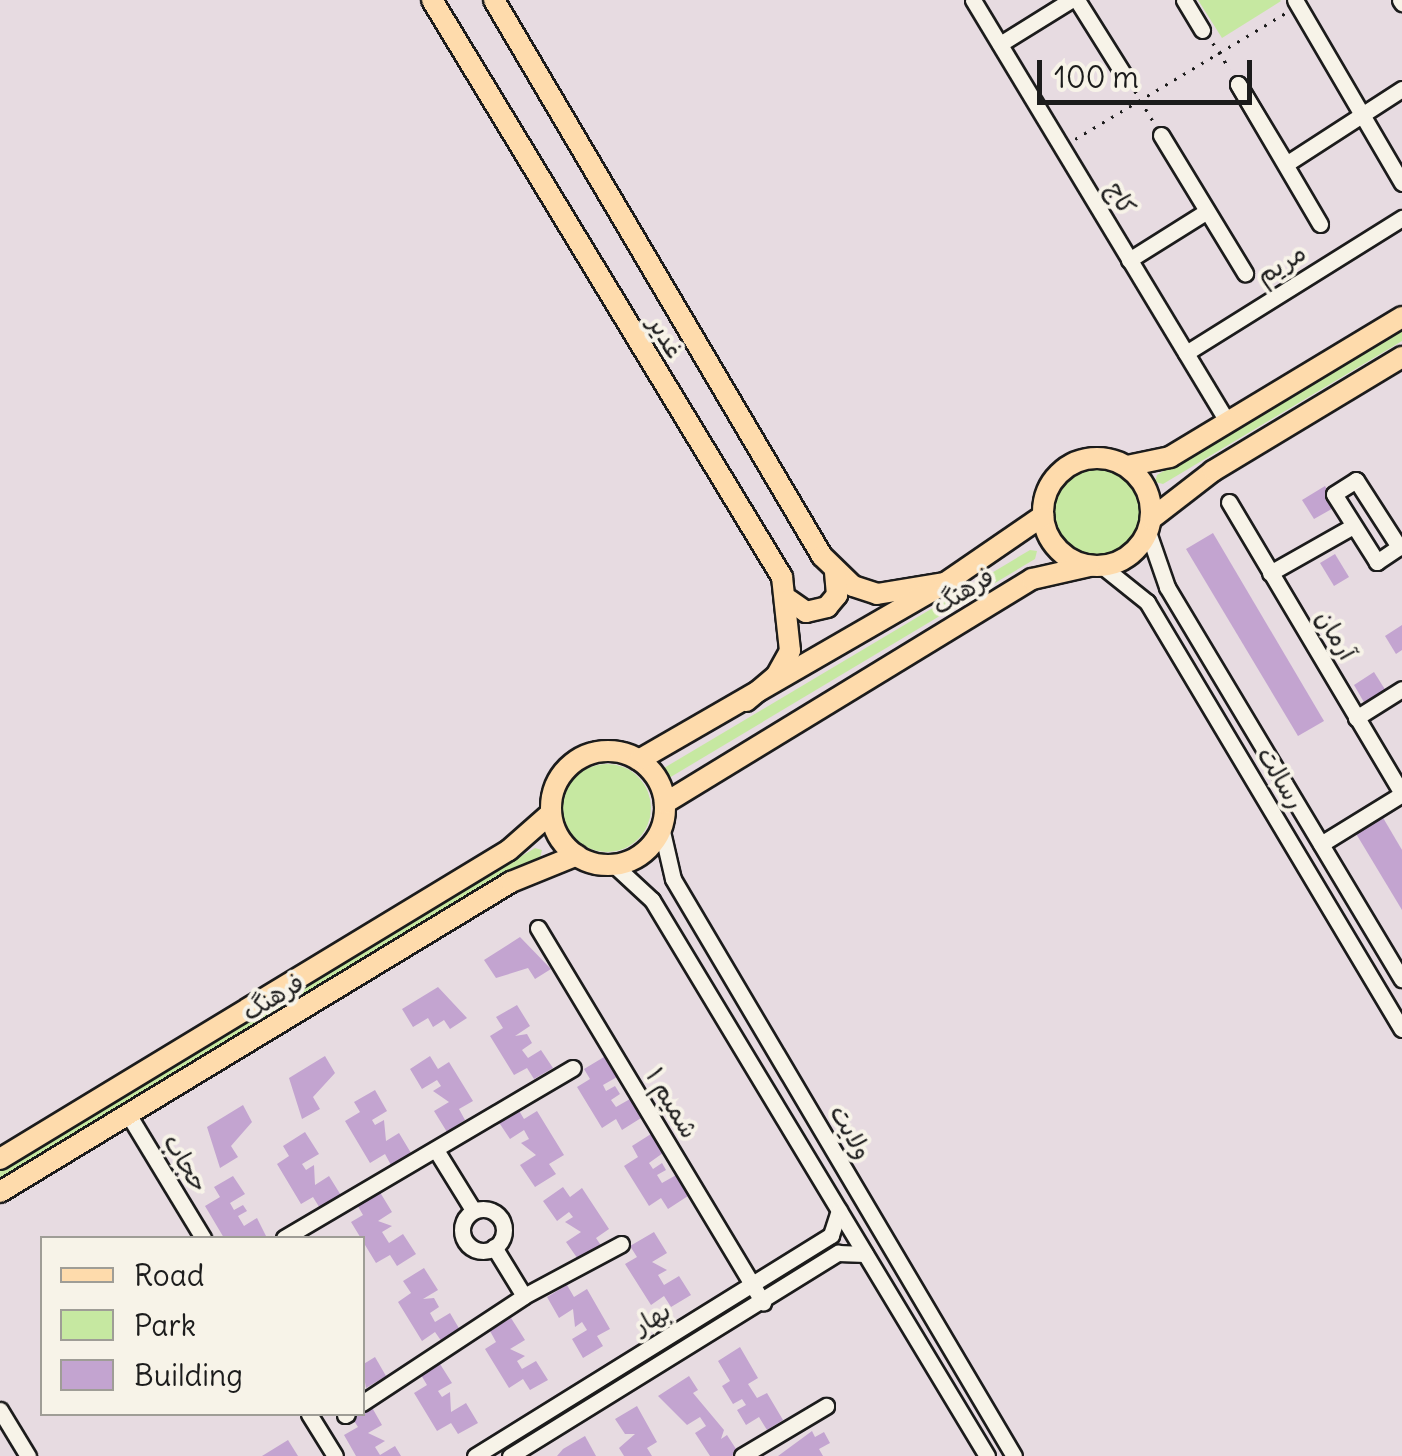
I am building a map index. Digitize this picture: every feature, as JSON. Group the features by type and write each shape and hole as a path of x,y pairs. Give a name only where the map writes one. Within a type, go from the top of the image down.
{"main road":[{"name":"غدیر","path":"432,0 782,578 789,600 784,664 746,701"},
{"name":"غدیر","path":"494,0 835,572"},
{"path":"1126,466 1170,456 1402,317"},
{"path":"1149,526 1144,484 1126,466 1104,458 1069,465 1046,492 1042,516 1058,549 1096,566 1134,551 1149,526 1212,471 1402,356"},
{"name":"فرهنگ","path":"639,760 945,584 1042,516"},
{"name":"فرهنگ","path":"665,802 1032,579 1096,566"},
{"path":"789,600 806,612 827,608 837,595 835,572"},
{"path":"835,572 876,594 945,584"},
{"path":"615,751 639,760 657,778 665,802 662,827 648,849 613,864 577,855 559,837 551,812 554,788 578,759 615,751"},
{"name":"فرهنگ","path":"0,1159 509,850 551,812"},
{"name":"فرهنگ","path":"0,1192 511,882 577,855"}],"street":[{"name":"کاج","path":"973,0 1228,421"},
{"path":"1000,44 1074,0 1126,78"},
{"path":"1184,0 1202,30"},
{"path":"1296,3 1402,182"},
{"path":"1238,84 1286,164 1402,90"},
{"path":"1238,84 1320,224"},
{"path":"1161,135 1245,273"},
{"path":"1128,260 1207,211"},
{"name":"مریم","path":"1186,353 1402,218"},
{"path":"1356,480 1400,547 1377,562 1353,526 1334,494 1356,480"},
{"name":"آرمان","path":"1229,502 1402,794"},
{"name":"رسالت","path":"1149,526 1168,587 1402,979"},
{"path":"1270,573 1353,526"},
{"name":"رسالت","path":"1096,566 1147,602 1402,1029"},
{"path":"1356,718 1402,689"},
{"path":"1321,844 1402,794"},
{"name":"ولایت","path":"662,827 673,878 1014,1456"},
{"name":"ولایت","path":"613,864 652,900 987,1456"},
{"name":"شمیم ۱","path":"538,928 763,1303"},
{"path":"287,1236 573,1068"},
{"name":"حجاب","path":"128,1114 201,1236"},
{"path":"436,1150 473,1210"},
{"path":"473,1210 494,1211 501,1219 502,1240 494,1248 472,1248 463,1236 463,1221 473,1210"},
{"name":"بهار","path":"474,1456 831,1235 839,1210"},
{"path":"365,1402 524,1296 621,1244"},
{"path":"494,1248 524,1296"},
{"name":"بهار","path":"510,1456 763,1303 838,1253 865,1254"},
{"path":"742,1456 826,1406"},
{"path":"0,1410 28,1456"},
{"path":"310,1416 334,1456"}],"path":[{"path":"1061,148 1296,3"},
{"path":"1202,30 1238,84"},
{"path":"1126,78 1161,135"}],"green space":[{"path":"1198,0 1280,0 1281,1 1222,38"},
{"path":"1402,329 1402,341 1163,484 1155,482 1157,475"},
{"path":"1098,467 1129,480 1142,511 1129,542 1098,555 1067,542 1054,511 1067,480"},
{"path":"1030,550 1037,551 1035,559 669,778 662,776 664,768"},
{"path":"607,764 624,767 638,777 648,791 648,825 638,839 624,849 607,852 590,849 576,839 566,825 563,808 566,791 576,777 590,767"},
{"path":"535,848 542,850 540,858 0,1181 0,1168"}],"building":[{"path":"1325,486 1337,506 1314,519 1302,500"},
{"path":"1213,533 1324,721 1298,736 1186,549"},
{"path":"1335,554 1349,577 1334,586 1320,563"},
{"path":"1402,625 1402,650 1396,654 1385,636"},
{"path":"1374,672 1386,691 1365,704 1354,685"},
{"path":"1382,816 1402,850 1402,910 1355,832"},
{"path":"520,937 551,969 535,979 528,968 496,978 484,960"},
{"path":"438,987 467,1018 450,1029 444,1020 433,1027 428,1018 413,1027 402,1009"},
{"path":"517,1005 530,1026 515,1036 527,1034 532,1043 522,1050 528,1058 541,1050 553,1068 534,1079 527,1068 514,1075 490,1036 503,1028 496,1017"},
{"path":"325,1056 335,1073 313,1097 320,1109 302,1119 289,1078"},
{"path":"430,1056 438,1069 449,1062 473,1101 459,1109 465,1120 447,1132 434,1111 449,1102 433,1091 441,1086 437,1080 422,1089 410,1069"},
{"path":"604,1057 617,1077 603,1085 606,1091 615,1086 620,1094 611,1100 616,1107 630,1099 641,1118 622,1130 616,1119 602,1128 577,1087 590,1079 584,1069"},
{"path":"375,1090 387,1111 372,1120 375,1125 384,1120 386,1141 399,1133 411,1153 391,1165 385,1154 370,1163 345,1121 360,1112 354,1102"},
{"path":"243,1105 252,1122 231,1146 238,1157 220,1168 207,1127"},
{"path":"518,1109 524,1119 537,1111 564,1155 549,1164 556,1174 535,1187 520,1165 536,1155 521,1143 529,1139 524,1130 510,1139 498,1121"},
{"path":"305,1132 319,1154 302,1164 306,1170 314,1165 315,1185 329,1176 342,1197 321,1210 313,1197 301,1204 277,1164 289,1156 283,1146"},
{"path":"651,1134 663,1153 649,1163 653,1169 662,1163 666,1170 657,1175 662,1183 678,1174 691,1194 668,1209 661,1198 649,1206 624,1166 638,1157 632,1146"},
{"path":"233,1176 245,1194 230,1203 234,1210 243,1205 247,1211 238,1216 244,1226 257,1218 266,1236 223,1236 205,1206 220,1197 214,1187"},
{"path":"563,1187 570,1197 582,1188 609,1229 596,1238 602,1247 580,1262 566,1242 581,1232 565,1222 573,1217 569,1212 557,1221 543,1201"},
{"path":"378,1189 392,1212 378,1221 392,1226 382,1232 389,1243 403,1234 416,1254 397,1266 390,1255 376,1263 365,1245 365,1236 360,1236 351,1222 363,1215 356,1203"},
{"path":"654,1232 667,1253 652,1262 667,1270 658,1275 664,1285 679,1276 691,1295 671,1307 664,1296 651,1305 625,1264 637,1257 630,1246"},
{"path":"424,1268 438,1290 423,1299 434,1298 439,1307 430,1313 435,1322 450,1313 460,1330 442,1342 435,1332 422,1341 398,1302 411,1293 403,1281"},
{"path":"567,1285 574,1297 587,1289 610,1329 597,1336 603,1346 583,1358 572,1339 587,1330 582,1322 575,1327 573,1309 559,1318 547,1297"},
{"path":"511,1318 525,1340 510,1349 525,1356 517,1361 522,1369 536,1361 548,1380 530,1390 523,1379 509,1388 485,1349 496,1342 490,1331"},
{"path":"740,1347 758,1378 748,1384 757,1398 767,1393 783,1420 767,1430 759,1417 746,1425 737,1410 746,1405 742,1399 733,1404 722,1386 730,1381 718,1361"},
{"path":"375,1357 386,1376 366,1388 365,1382 365,1363"},
{"path":"440,1364 452,1383 438,1391 442,1397 450,1392 451,1412 466,1403 478,1423 458,1434 451,1423 437,1431 414,1393 427,1385 421,1375"},
{"path":"689,1376 698,1390 693,1393 724,1430 721,1439 727,1435 738,1452 732,1456 710,1456 695,1433 706,1426 700,1417 687,1425 658,1396"},
{"path":"370,1404 382,1425 368,1433 385,1441 375,1447 380,1455 395,1446 401,1456 356,1456 344,1435 358,1427 351,1416 365,1416 365,1407"},
{"path":"637,1406 657,1442 647,1448 652,1456 624,1456 619,1448 635,1434 625,1434 615,1419"},
{"path":"812,1431 815,1437 824,1432 830,1443 819,1449 823,1456 778,1456"},
{"path":"585,1436 596,1456 557,1456 563,1449"},
{"path":"288,1440 298,1456 262,1456"}]}
